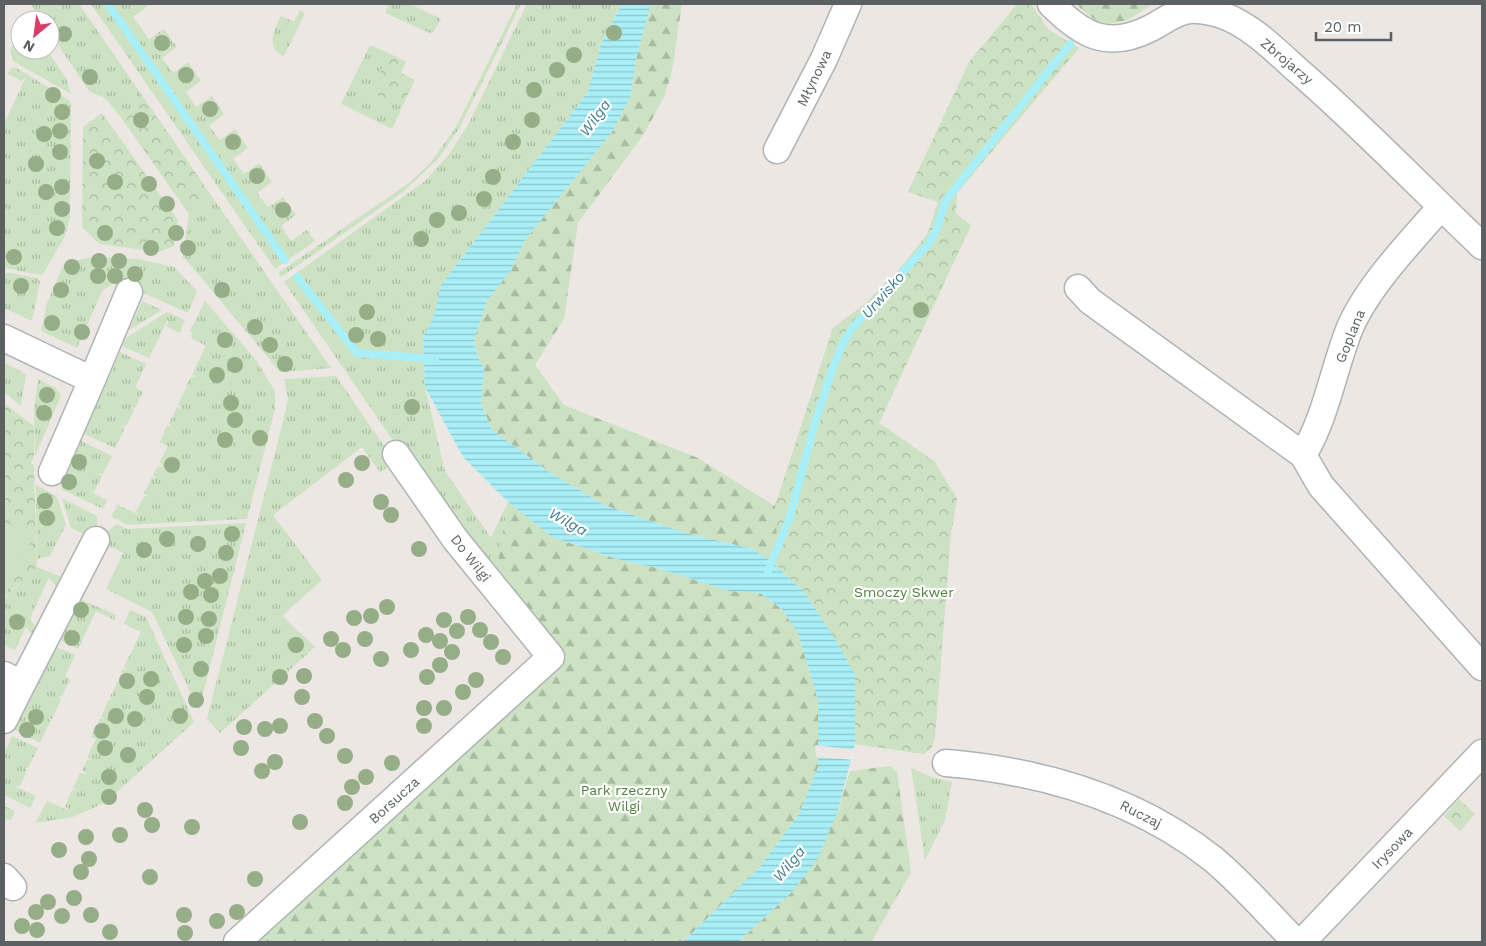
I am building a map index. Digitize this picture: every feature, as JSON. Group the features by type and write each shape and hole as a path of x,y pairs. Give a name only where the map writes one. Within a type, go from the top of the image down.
{"street":[{"name":"Młynowa","path":"777,150 824,59 848,4"},
{"name":"Zbrojarzy","path":"1051,4 1079,29 1094,36 1112,40 1124,39 1142,32 1185,10 1222,15 1264,41 1324,93 1482,246"},
{"name":"Goplana","path":"1303,456 1313,438 1350,329 1358,312 1368,294 1441,207"},
{"path":"1078,288 1090,300 1303,456 1321,486 1482,668"},
{"path":"52,472 129,292"},
{"path":"4,338 92,380"},
{"name":"Do Wilgi","path":"396,454 455,539 550,657"},
{"path":"4,720 13,679 96,540"},
{"name":"Borsucza","path":"237,942 550,657"},
{"name":"Irysowa","path":"1302,942 1482,753"},
{"name":"Ruczaj","path":"946,763 1014,773 1062,784 1101,795 1158,822 1214,860 1296,942"}],"green space":[{"path":"31,4 79,4 146,101 122,119 106,99 89,91 60,48 60,10 35,10"},
{"path":"91,4 146,4 148,6 133,17 149,39 164,29 177,47 162,58 173,73 188,62 201,81 186,92 196,107 212,96 224,114 209,126 220,140 235,129 248,148 233,159 244,174 259,163 272,182 257,193 268,207 283,197 296,215 281,226 291,241 307,230 315,241 275,269"},
{"path":"389,4 411,4 441,19 432,34 385,13"},
{"path":"517,4 521,4 460,127 438,159 403,192 281,277 278,273 409,183 431,162 456,127"},
{"path":"527,4 622,4 601,44 588,92 441,285 434,316 423,337 425,387 445,471 491,538 508,502 495,579 460,538 284,282 425,181 450,153 469,123"},
{"path":"651,4 682,4 672,71 664,97 644,134 578,223 564,319 535,365 564,405 698,458 775,506 833,328 865,304 899,270 928,233 938,202 971,225 879,423 934,461 957,499 888,536 935,737 932,747 924,754 855,744 857,723 779,570 753,549 685,533 604,505 548,471 492,430 481,404 484,368 478,358 474,339 487,301 511,270 525,240 612,132 630,98 636,59"},
{"name":"Smoczy Skwer","path":"1017,4 1031,4 1049,30 1079,48 957,193 956,214 971,225 879,423 934,461 957,499 951,534 935,737 932,747 924,754 855,744 855,675 839,645 804,592 779,570 775,507 833,328 865,304 899,270 928,233 938,202 908,192 969,62"},
{"path":"1078,4 1153,4 1128,20 1102,25 1080,8"},
{"path":"300,10 305,13 284,56 278,53 273,44 276,27 281,16 294,22"},
{"path":"370,45 389,53 371,92 402,107 392,129 341,104"},
{"path":"389,53 406,62 401,73 415,80 402,107 371,92"},
{"path":"54,60 66,78 71,94 13,61"},
{"path":"15,67 71,103 70,218 64,238 43,274 40,275 4,268 4,124 26,77 22,81 7,74 10,69"},
{"path":"146,101 213,198 189,214 122,119"},
{"path":"102,113 178,220 174,246 159,252 100,244 82,227 83,127"},
{"path":"213,198 331,368 280,372 183,256 189,214"},
{"path":"93,257 137,259 174,267 197,291 188,313 117,281 102,291 77,348 41,331 47,303 63,266 69,262"},
{"path":"4,272 38,278 40,282 32,321 4,308"},
{"path":"142,301 162,310 129,330"},
{"path":"205,301 256,360 275,391 275,409 247,519 127,525 111,516 118,505 139,515 136,512 144,496 148,496 144,493 152,477 157,479 153,475 158,466 162,467 163,465 159,463 168,446 160,442 167,425 172,427 169,423 177,407 181,409 178,405 186,388 190,389 186,386 191,377 196,377 192,375 208,341 205,345 191,338 193,333 190,331"},
{"path":"167,312 185,320 180,333 166,326 169,321 167,321 149,358 122,346 126,338"},
{"path":"120,352 146,364 135,387 143,392 135,408 131,407 134,410 126,426 122,425 125,428 115,448 84,434"},
{"path":"4,363 26,374 21,406 4,392"},
{"path":"336,376 395,462 380,472 362,447 273,515 322,580 282,616 315,647 220,733 207,719 284,418 288,398 284,379"},
{"path":"38,379 56,388 61,396 35,456 34,410"},
{"path":"4,403 34,426 34,456 31,463 34,465 37,567 4,598"},
{"path":"81,441 112,456 103,474 98,474 102,476 94,492 89,491 107,500 103,509 61,489"},
{"path":"36,485 57,497 66,525 50,556 37,559"},
{"path":"62,498 97,516 96,528 91,534 88,536 71,528"},
{"name":"Park rzeczny Wilgi","path":"508,502 552,537 617,559 661,569 729,591 760,593 782,609 798,633 818,700 818,767 799,814 760,867 683,942 248,942 567,657 550,643 495,579"},
{"path":"4,522 35,533 4,597"},
{"path":"246,523 199,710 152,612 106,589 123,553 105,544 104,540 109,530 117,524 127,529"},
{"path":"37,567 67,579 60,591 49,578 30,618 39,634 36,640 26,627 15,650 4,645 4,599"},
{"path":"82,600 116,615 114,620 96,611 78,649 60,640"},
{"path":"130,610 146,617 194,722 106,802 73,817 35,823 47,801 68,810 65,807 72,790 77,790 73,788 80,773 85,774 82,770 87,760 91,760 87,757 96,739 91,737 100,719 104,719 101,717 109,699 113,700 110,697 118,681 122,681 119,679 123,669 127,670 124,667 141,632 124,624"},
{"path":"57,647 75,655 65,676 70,679 62,697 58,696 61,700 52,719 47,718 51,720 40,743 15,730"},
{"path":"12,736 38,748 28,768 24,768 27,770 20,786 15,786 36,796 30,808 4,795 4,754"},
{"path":"890,766 897,772 911,872 871,942 738,942 793,891 837,814 850,771"},
{"path":"911,768 934,778 952,782 945,820 925,860"},
{"path":"1459,799 1475,814 1460,831 1444,816"},
{"path":"4,806 15,811 11,820 4,819"}],"water":[{"name":"Wilga","path":"622,4 651,4 636,59 630,98 612,132 525,240 511,270 487,301 474,339 478,358 484,368 481,404 492,430 548,471 604,505 685,533 753,549 772,562 804,592 839,645 855,675 855,744 837,814 818,858 793,891 738,942 683,942 760,867 799,814 818,767 818,700 798,633 782,609 760,593 729,591 661,569 617,559 552,537 508,502 463,457 425,387 423,337 434,316 441,285 588,92 601,44"}],"pier":[{"path":"815,745 857,750 855,760 816,757"}],"waterway":[{"path":"108,4 285,260"},
{"name":"Urwisko","path":"768,571 789,520 815,423 832,370 844,341 855,325 930,242 936,231 946,200 1070,44"},
{"path":"297,277 357,353 435,359"}]}
